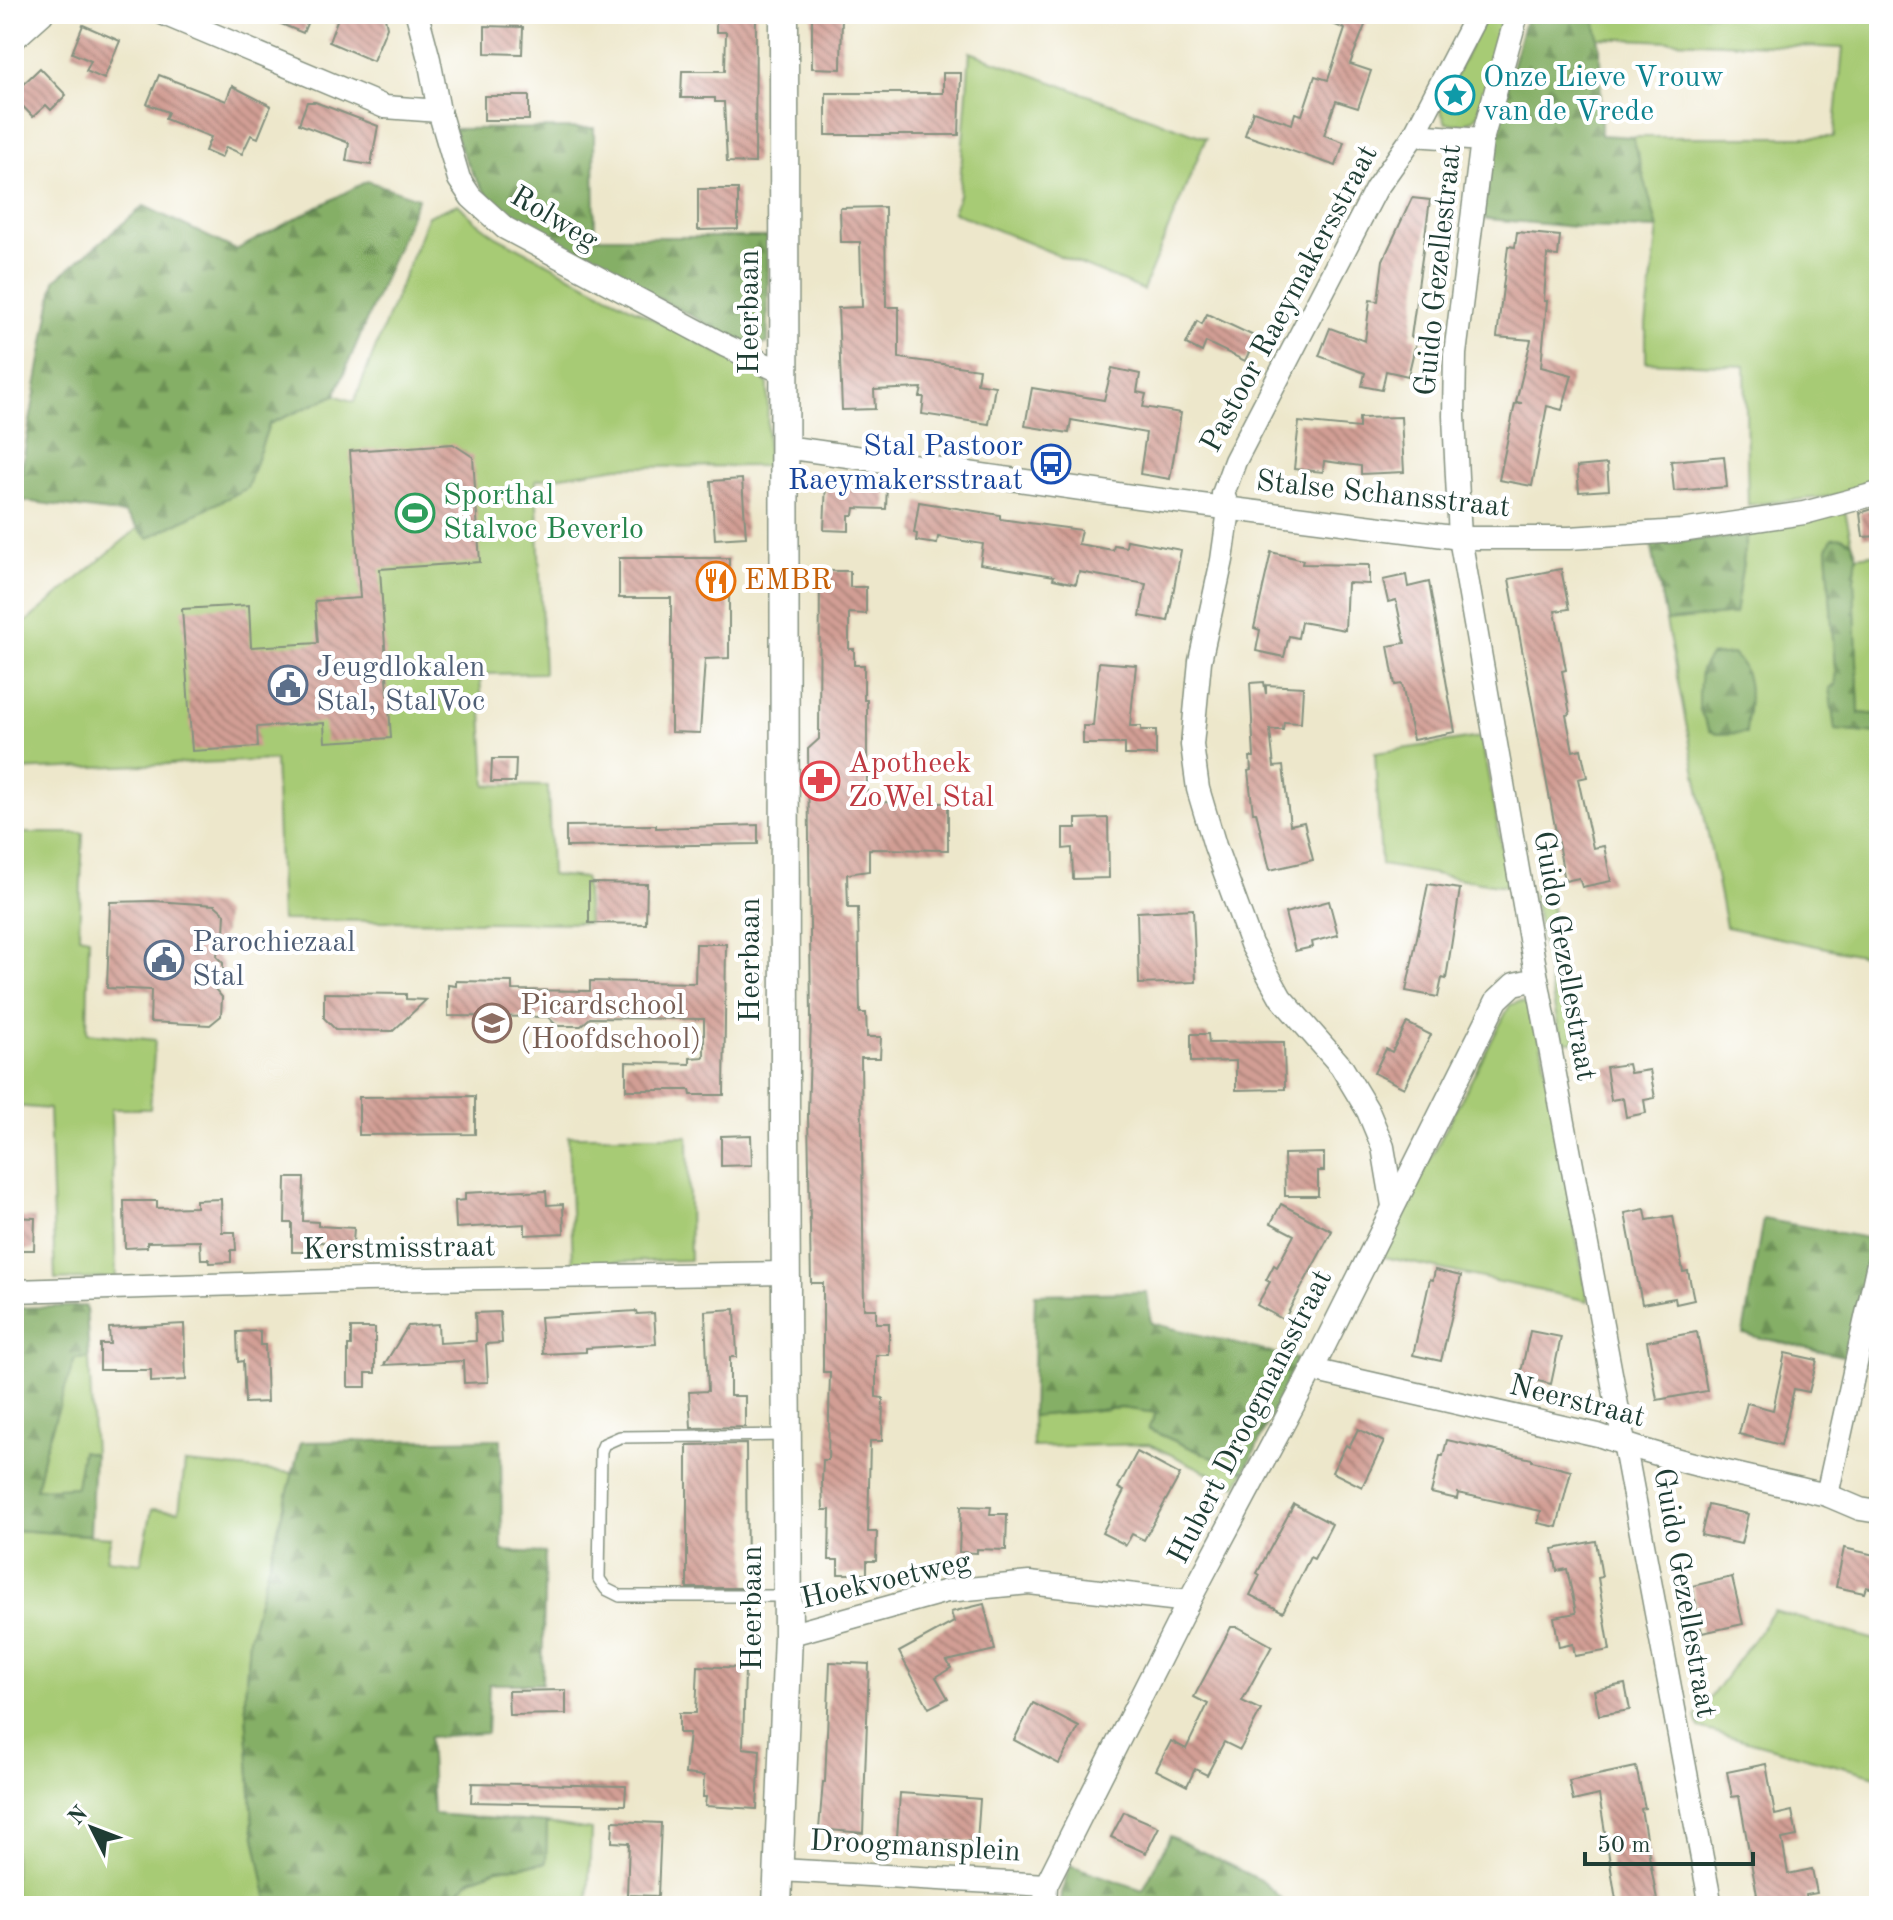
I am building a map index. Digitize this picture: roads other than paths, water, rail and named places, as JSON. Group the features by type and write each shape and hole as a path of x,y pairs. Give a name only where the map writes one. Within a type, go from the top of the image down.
{"street":[{"path":"14,39 42,14"},
{"path":"164,14 385,107 439,111"},
{"name":"Rolweg","path":"417,14 439,111 459,179 485,213 505,228 726,346 784,373"},
{"name":"Heerbaan","path":"777,1906 788,1635 784,14"},
{"name":"Pastoor Raeymakersstraat","path":"1393,1206 1383,1147 1368,1111 1341,1066 1281,998 1251,944 1198,789 1192,745 1200,661 1222,560 1229,510 1223,494 1235,461 1376,189 1414,135 1477,14"},
{"name":"Guido Gezellestraat","path":"1517,14 1482,140 1455,354 1454,416 1460,538 1537,979 1711,1906"},
{"name":"Pastoor Raeymakersstraat","path":"1414,135 1482,140"},
{"name":"Stalse Schansstraat","path":"785,447 1229,510 1460,538 1569,538 1681,531 1804,513 1879,493"},
{"name":"Hubert Droogmansstraat","path":"1046,1896 1189,1601 1312,1370 1497,1000 1514,984 1537,979"},
{"path":"1827,1495 1879,1259"},
{"name":"Kerstmisstraat","path":"14,1291 365,1280 786,1273"},
{"name":"Neerstraat","path":"1312,1370 1598,1435 1626,1445 1827,1495 1860,1509 1879,1512"},
{"name":"Hoekvoetweg","path":"788,1635 947,1591 1029,1583 1189,1601"},
{"name":"Droogmansplein","path":"780,1870 1046,1896"}],"lane":[{"path":"787,1435 620,1437 604,1444 601,1451 599,1579 606,1589 620,1596 788,1596"}],"place":[{"name":"Onze Lieve Vrouw van de Vrede","path":"1455,95"},
{"name":"Stal Pastoor Raeymakersstraat","path":"1051,464"},
{"name":"Sporthal Stalvoc Beverlo","path":"415,513"},
{"name":"EMBR","path":"716,581"},
{"name":"Jeugdlokalen Stal, StalVoc","path":"288,685"},
{"name":"Apotheek ZoWel Stal","path":"820,781"},
{"name":"Parochiezaal Stal","path":"164,960"},
{"name":"Picardschool (Hoofdschool)","path":"492,1023"}]}
